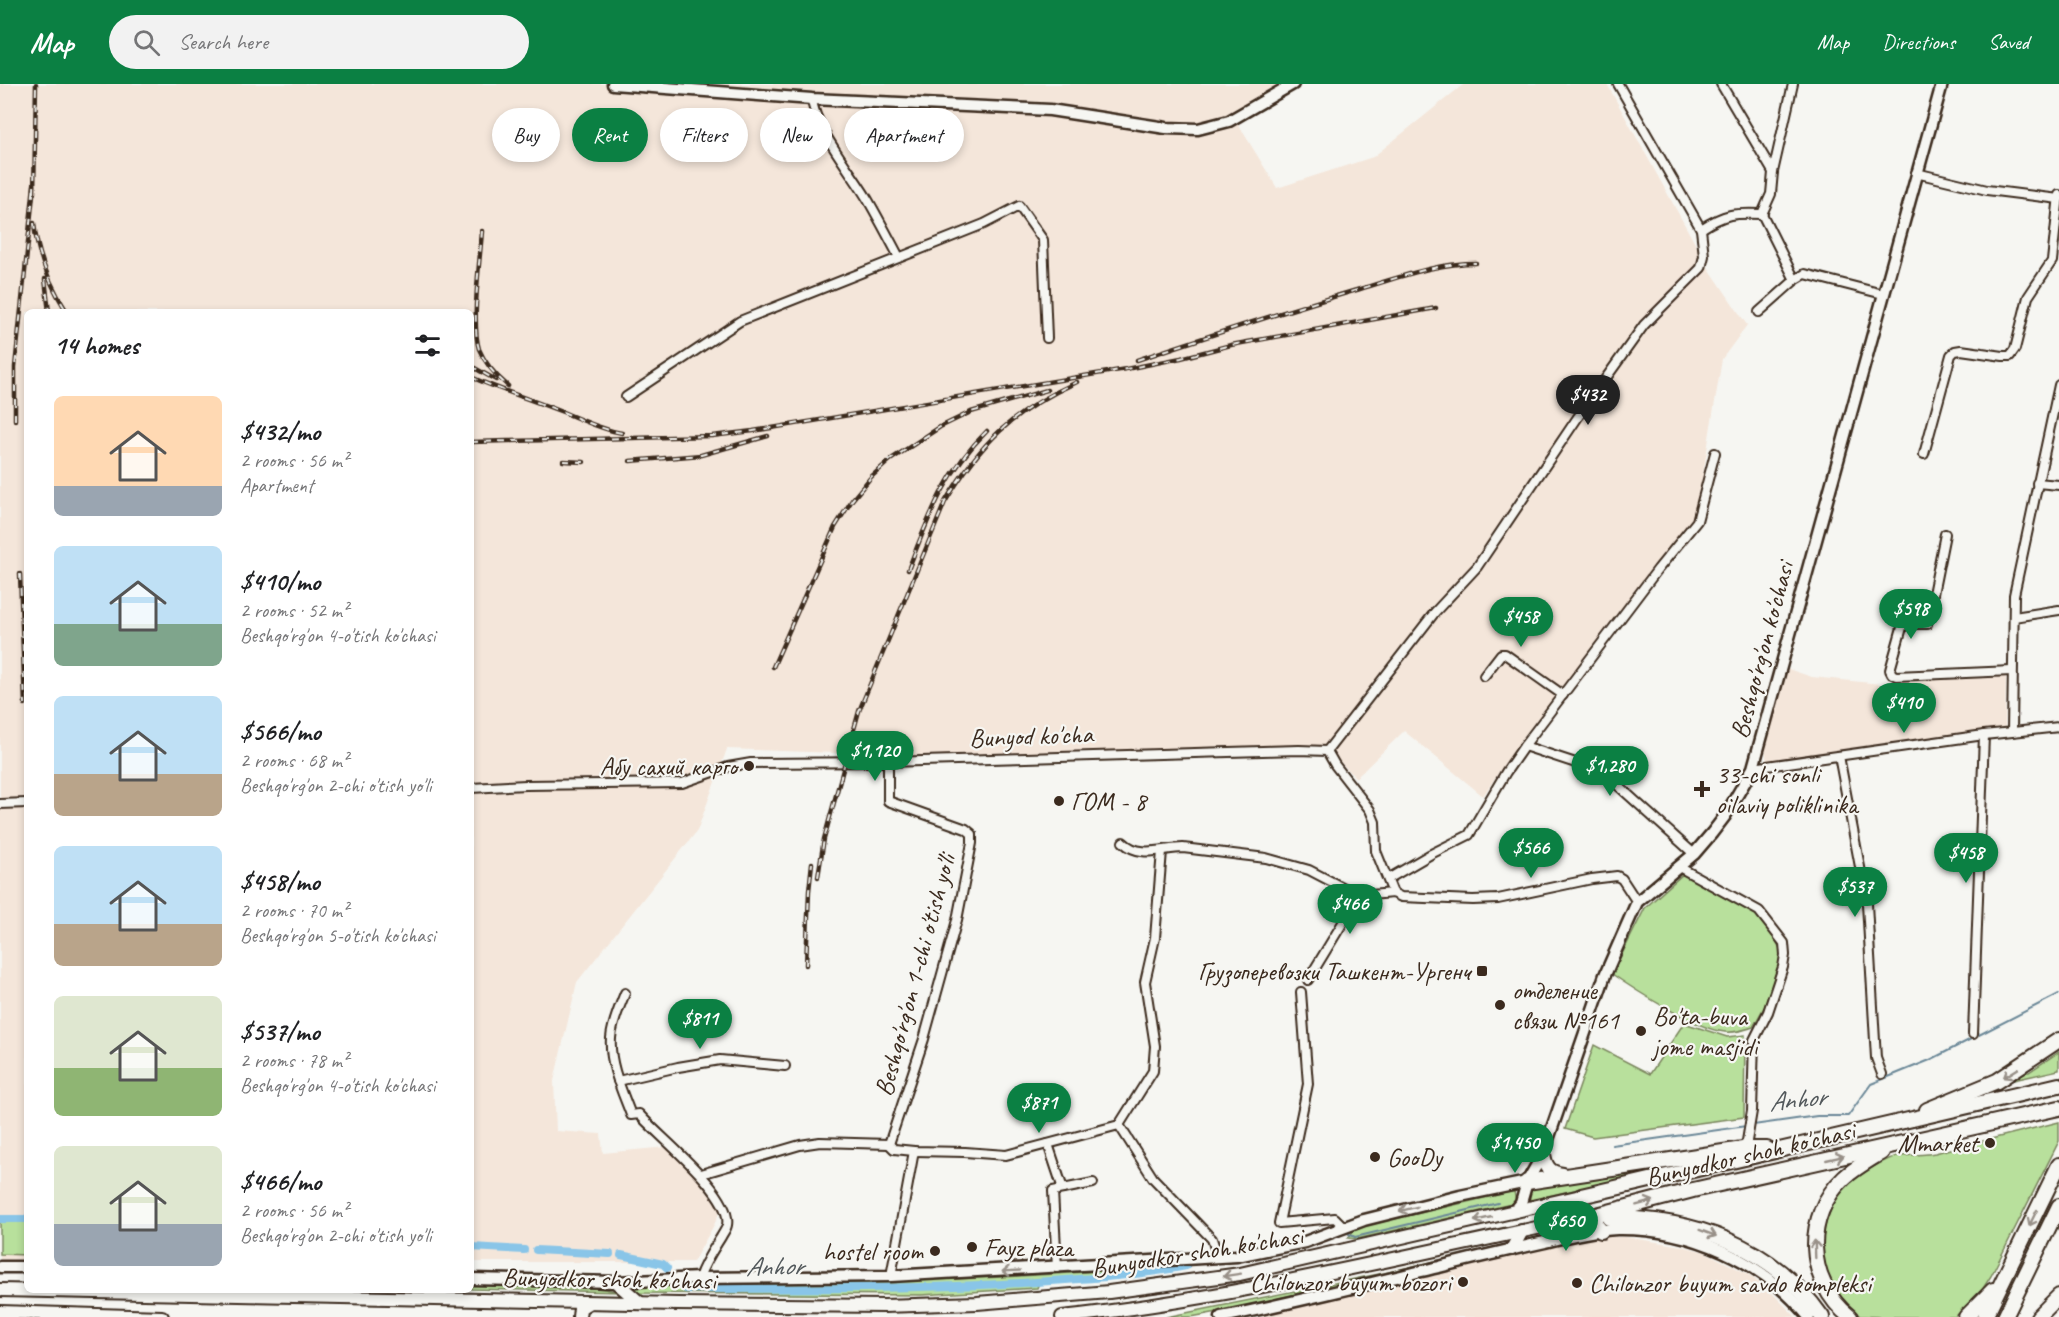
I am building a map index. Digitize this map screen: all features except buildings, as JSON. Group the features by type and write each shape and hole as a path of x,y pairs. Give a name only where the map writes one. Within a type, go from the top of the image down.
{"highway":[{"path":"1898,1124 1997,1081 2059,1040"},
{"name":"Bunyodkor shoh ko'chasi","path":"1581,1196 2059,1085"},
{"name":"Bunyodkor shoh ko'chasi","path":"1589,1217 1693,1190 2059,1108"},
{"path":"1527,1182 1745,1142 1790,1149"},
{"path":"1850,1317 1843,1312 1827,1290 1818,1269 1814,1241 1819,1217 1827,1199 1843,1179 1859,1166 1896,1144"},
{"path":"1543,1154 1544,1164 1549,1170 1555,1174 1568,1176"},
{"path":"1985,1317 2059,1165"},
{"path":"2006,1317 2059,1206"},
{"path":"1589,1217 1601,1231"},
{"path":"1589,1217 1667,1221 1730,1241 1775,1267 1797,1286 1822,1317"},
{"path":"1965,1317 2005,1277"},
{"path":"2038,1317 2059,1296"}],"main road":[{"name":"Bunyodkor shoh ko'chasi","path":"136,1293 588,1303 884,1306 1041,1299 1240,1274 1581,1196"},
{"name":"Bunyodkor shoh ko'chasi","path":"1062,1317 1177,1303 1244,1291 1589,1217"},
{"path":"1512,1249 1522,1231"},
{"path":"616,1282 639,1303"},
{"name":"Bunyodkor shoh ko'chasi","path":"0,1290 24,1291"},
{"path":"579,1317 580,1308 588,1303"},
{"path":"884,1306 891,1308 895,1317"},
{"path":"0,1312 162,1317"}],"street":[{"path":"613,84 812,99 1050,110 1166,128 1198,129 1229,121 1293,84"},
{"path":"1618,84 1701,229 1704,256 1701,268 1644,325 1578,417 1477,567 1435,612 1328,751 1335,765 1370,810 1375,822 1376,851 1393,892 1401,897 1498,899 1617,876 1622,879 1637,902"},
{"path":"1721,84 1773,172"},
{"path":"1762,214 1771,194 1773,172 1793,84"},
{"name":"Beshqo'rg'on ko'chasi","path":"1514,1212 1521,1203 1527,1182 1543,1154 1605,975 1637,902 1694,854 1725,816 1753,768 1942,84"},
{"path":"812,99 822,126 868,199 899,257"},
{"path":"1916,173 1987,190 2059,198 2056,261 2028,297 2014,349 2010,356 1961,350 1951,355 1924,454"},
{"path":"626,397 740,321 984,224 1019,206 1043,240 1047,338"},
{"path":"1701,229 1715,220 1734,213 1762,214"},
{"path":"1762,214 1795,280"},
{"path":"1759,312 1805,274 1883,294"},
{"path":"2012,731 2014,595 2059,386"},
{"path":"1388,879 1469,835 1524,746 1697,521 1715,453"},
{"path":"2037,483 2059,485"},
{"path":"1944,534 1927,624 1903,624 1890,669 1892,674 1896,676 2012,671"},
{"path":"2014,617 2059,610"},
{"path":"1484,676 1501,654 1505,654 1563,695"},
{"path":"1753,768 2012,731 2059,727"},
{"path":"1973,1034 1984,735"},
{"path":"1524,746 1603,772 1694,854"},
{"name":"Bunyod ko'cha","path":"474,788 682,783 728,767 751,763 888,762 1110,754 1328,751"},
{"path":"1839,756 1867,904 1876,1058 1882,1074"},
{"name":"Beshqo'rg'on 1-chi o'tish yo'li","path":"888,762 888,801 966,829 972,834 957,920 924,1039 889,1144"},
{"path":"0,804 24,803"},
{"path":"1124,842 1130,849 1141,851 1183,848 1266,858 1309,870 1359,896 1393,892"},
{"path":"701,1174 800,1145 820,1142 889,1144 894,1149 914,1152 1006,1155 1119,1125 1153,1071 1155,1046 1145,982 1155,938 1162,851"},
{"path":"1679,867 1759,911 1784,943 1783,967 1768,1012 1755,1040 1752,1111 1745,1142"},
{"path":"1308,980 1359,896"},
{"path":"1301,992 1308,1084 1279,1223 1335,1218 1344,1227"},
{"path":"625,993 611,1036 618,1081 631,1115 639,1114 701,1174 726,1209 727,1225 699,1278"},
{"path":"618,1081 720,1060 785,1066"},
{"path":"1119,1125 1153,1178 1212,1239 1218,1257"},
{"path":"1048,1144 1063,1189"},
{"path":"891,1276 914,1152"},
{"path":"474,1279 616,1282 699,1278 891,1276 1237,1256 1305,1242 1364,1220 1527,1182"},
{"path":"1057,1268 1053,1191 1093,1183"},
{"path":"1221,1317 1512,1249 1615,1229 1676,1236 1729,1253 1756,1268 1773,1281 1809,1317"},
{"path":"0,1267 24,1267"}],"shaded area":[{"path":"0,84 1279,84 1232,114 1277,188 1373,157 1464,84 1607,84 1708,267 1747,325 1722,359 1696,517 1521,740 1483,796 1404,731 1356,778 1328,750 946,757 727,749 697,831 577,982 554,1081 556,1131 601,1134 603,1153 667,1147 699,1174 722,1206 693,1262 474,1262 474,309 24,309 24,1261 0,1260"},
{"path":"1785,668 1812,677 1891,685 1898,679 2004,675 2006,678 2005,728 1866,746 1767,762 1764,743"},
{"name":"Chilonzor buyum savdo kompleksi","path":"1596,1237 1625,1237 1705,1252 1748,1274 1772,1293 1796,1317 1254,1317 1497,1259"}],"green space":[{"path":"1683,874 1757,914 1768,925 1782,953 1771,995 1753,1027 1729,1032 1713,1030 1651,999 1612,974 1645,908"},
{"path":"1684,1023 1727,1037 1745,1035 1744,1117 1593,1137 1565,1129 1594,1045 1650,1074"},
{"path":"2059,1052 2059,1070 2009,1081 2029,1072"},
{"path":"2059,1122 2059,1141 1991,1276 1980,1293 1955,1317 1860,1316 1848,1306 1829,1277 1824,1261 1823,1243 1825,1226 1831,1210 1840,1195 1852,1182 1866,1171 1895,1157 1935,1153"},
{"path":"1684,1162 1684,1165 1530,1200 1528,1189"},
{"path":"1514,1191 1516,1203 1357,1239 1348,1238 1356,1228"},
{"path":"0,1220 24,1220 24,1255 0,1254"},
{"path":"1503,1245 1223,1311 1191,1317 1166,1317 1384,1273"},
{"path":"1173,1265 1175,1267 1137,1273 1040,1281 1037,1288 921,1295 637,1293 630,1286 834,1283 969,1278"},
{"path":"474,1285 597,1288 623,1292 474,1289"}],"waterway":[{"name":"Anhor","path":"1612,1145 1817,1116 1848,1116 1871,1084 1930,1060 2059,994"},
{"name":"Anhor","path":"1349,1234 1355,1237 1498,1203"},
{"name":"Anhor","path":"0,1219 24,1219"},
{"name":"Anhor","path":"474,1247 524,1250"},
{"name":"Anhor","path":"536,1250 610,1254"},
{"name":"Anhor","path":"621,1255 663,1264 667,1268"},
{"name":"Anhor","path":"686,1289 868,1288 1005,1284 1118,1276 1186,1266"}],"railway":[{"path":"34,193 36,84"},
{"path":"15,420 15,367 34,185"},
{"path":"34,223 45,269 65,309"},
{"path":"482,231 476,308 477,338 484,360 508,386"},
{"path":"1137,360 1403,276 1432,268 1476,263"},
{"path":"45,279 49,309"},
{"path":"474,442 712,436 753,431 1126,369 1231,345 1436,308"},
{"path":"474,368 496,380"},
{"path":"474,378 622,433"},
{"path":"818,877 824,839 859,711 945,502 971,462 1000,431 1034,405 1077,382"},
{"path":"773,667 835,527 852,500 871,477 890,460 940,427 971,412 1047,390"},
{"path":"908,570 931,513 949,479 960,462 987,431"},
{"path":"630,461 701,455 768,436"},
{"path":"563,461 584,462"},
{"path":"20,574 24,678"},
{"path":"806,965 812,863"}],"place":[{"name":"Абу сахий карго","path":"749,766"},
{"name":"33-chi sonli oilaviy poliklinika","path":"1702,789"},
{"name":"ГОМ - 8","path":"1059,801"},
{"name":"Грузоперевозки Ташкент-Ургенч","path":"1482,971"},
{"name":"отделение связи №161","path":"1500,1005"},
{"name":"Bo'ta-buva jome masjidi","path":"1641,1031"},
{"name":"Mmarket","path":"1990,1143"},
{"name":"GooDy","path":"1375,1157"},
{"name":"Fayz plaza","path":"972,1247"},
{"name":"hostel room","path":"935,1251"},
{"name":"Chilonzor buyum bozori","path":"1463,1282"},
{"name":"Chilonzor buyum savdo kompleksi","path":"1577,1283"}]}
